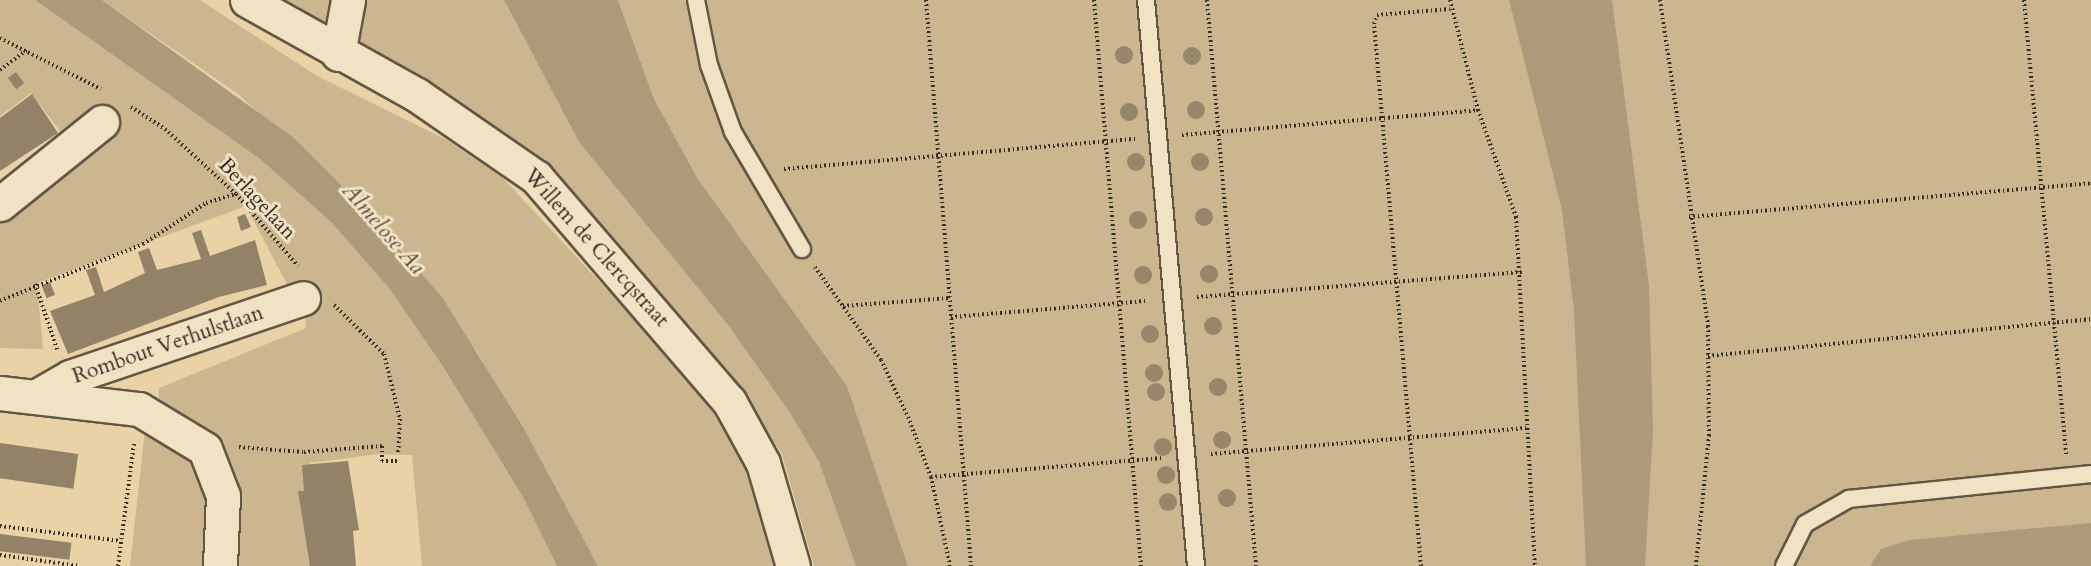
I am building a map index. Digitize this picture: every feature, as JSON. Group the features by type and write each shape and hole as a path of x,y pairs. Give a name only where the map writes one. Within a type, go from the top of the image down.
{"street":[{"name":"Willem de Clercqstraat","path":"247,0 338,54 417,94 536,177 729,401 763,463 793,566"},
{"path":"338,54 348,0"},
{"path":"0,204 111,105"},
{"name":"Rombout Verhulstlaan","path":"35,397 70,377 312,291"},
{"name":"Rombout Verhulstlaan","path":"0,393 139,409 205,449"},
{"path":"205,449 224,496 220,566"}],"lane":[{"path":"696,0 710,65 754,171 802,249"},
{"path":"1146,0 1196,566"},
{"path":"1784,566 1805,524 1849,499 2091,474"}],"path":[{"path":"926,0 971,566"},
{"path":"1094,0 1141,566"},
{"path":"1207,0 1256,566"},
{"path":"1450,0 1450,9 1478,110 1516,217 1522,272 1527,428 1535,566"},
{"path":"1660,0 1689,217 1708,326 1709,435 1696,566"},
{"path":"2024,0 2068,476"},
{"path":"1421,566 1408,438 1382,118 1377,15 1450,9"},
{"name":"Berlagelaan","path":"0,38 27,50 111,105 165,129 236,194 312,291 384,354 400,419 398,455"},
{"path":"0,70 27,50"},
{"path":"754,171 1478,110"},
{"path":"1689,217 2091,183"},
{"path":"0,301 35,284 143,244 206,203 236,194"},
{"path":"802,249 881,360 931,477 950,566"},
{"path":"951,317 1231,293 1522,272"},
{"path":"35,284 70,377"},
{"path":"843,306 950,298"},
{"path":"1708,356 2091,319"},
{"path":"118,566 139,409"},
{"path":"931,477 1527,428"},
{"path":"205,449 382,446 382,461 398,461"},
{"path":"0,526 121,542"},
{"path":"0,555 79,566"}],"shaded area":[{"path":"0,0 35,0 260,159 331,222 389,288 444,368 524,499 557,566 422,566 412,455 378,454 310,463 318,566 235,566 238,497 224,456 158,408 159,388 306,328 303,291 293,296 246,206 37,283 43,349 0,348 0,221 112,132 93,108 60,131 31,93 0,116"},
{"path":"35,0 102,0 294,138 356,200 442,297 523,427 598,566 557,566 524,499 444,368 389,288 331,222 260,159"},
{"path":"102,0 200,0 317,76 445,139 503,178 714,405 763,504 779,566 598,566 477,352 398,244 238,94"},
{"path":"259,0 339,0 334,19 316,26"},
{"path":"359,0 504,0 579,142 728,325 790,413 819,462 856,566 814,566 782,454 720,363 542,165 474,111 357,43"},
{"path":"504,0 618,0 654,99 698,179 847,386 908,566 856,566 819,462 790,413 728,325 579,142"},
{"path":"618,0 2091,0 2091,566 908,566 847,386 698,179 654,99"},
{"path":"1509,0 1612,0 1649,286 1653,431 1645,566 1586,566 1574,311 1562,210"},
{"path":"145,430 197,457 214,505 210,566 130,566"},
{"path":"2091,523 2091,566 1870,566 1881,549 1910,540"}],"building":[{"path":"16,72 24,83 16,89 8,78"},
{"path":"32,94 58,133 0,171 0,118"},
{"path":"245,214 251,227 241,231 237,217"},
{"path":"201,230 210,256 255,240 267,285 219,297 68,354 50,311 95,295 86,270 96,267 104,292 145,273 138,252 149,248 157,270 201,259 192,233"},
{"path":"50,282 55,295 47,298 42,285"},
{"path":"0,443 78,454 73,489 0,478"},
{"path":"348,461 359,530 353,531 356,566 310,566 298,491 304,491 302,465"},
{"path":"0,534 71,543 69,560 0,551"}],"water label":[{"name":"Almelose Aa","path":"383,229"}]}
